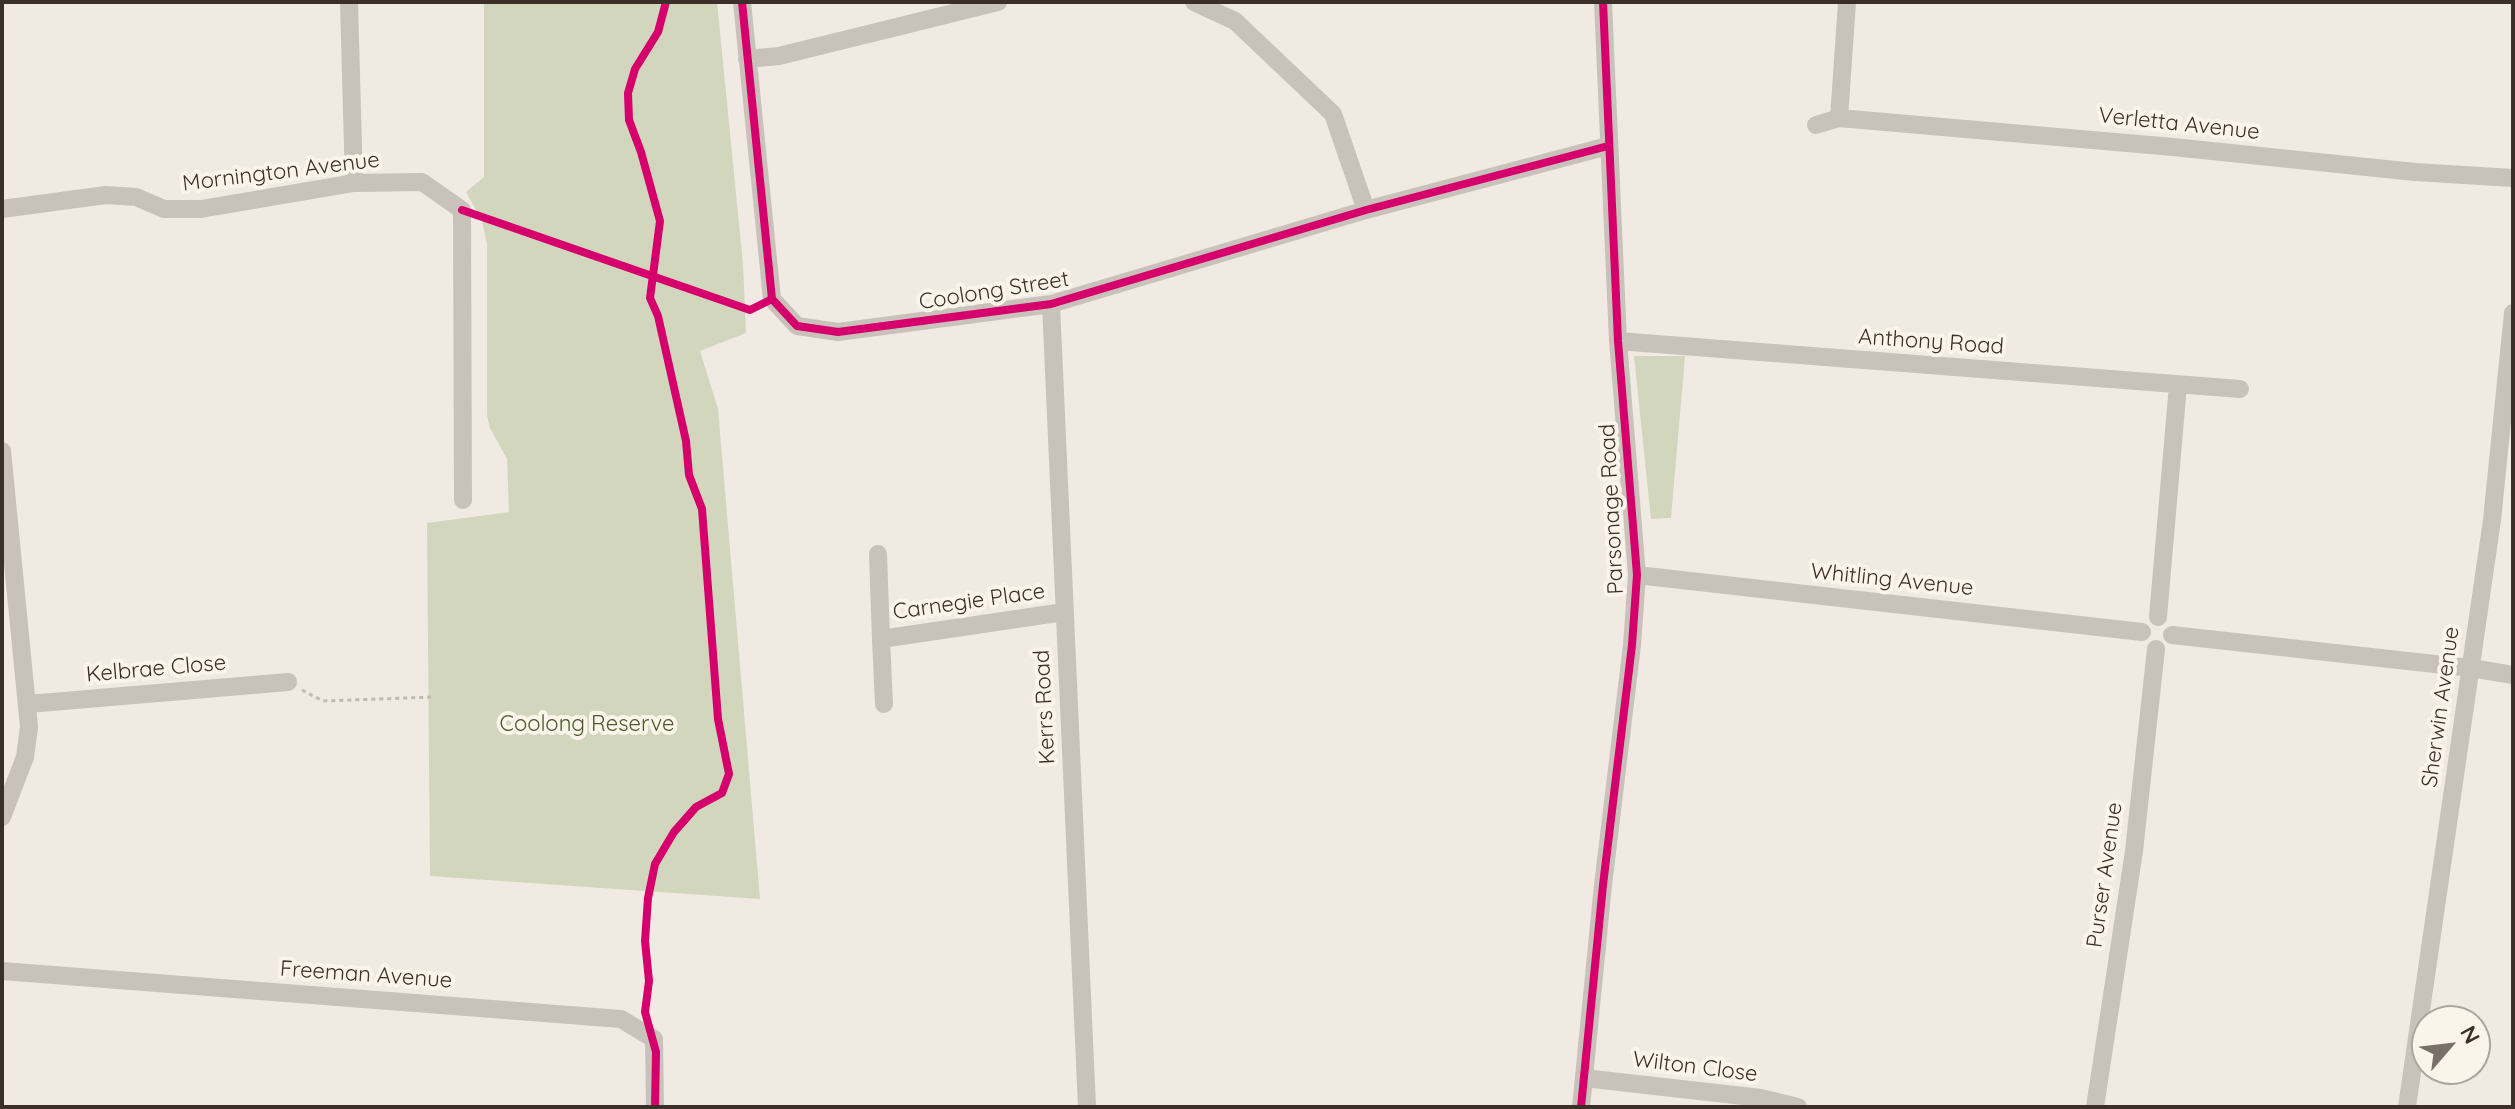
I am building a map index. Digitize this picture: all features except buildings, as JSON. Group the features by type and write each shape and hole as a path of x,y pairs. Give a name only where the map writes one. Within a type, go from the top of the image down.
{"street":[{"path":"349,2 354,183"},
{"name":"Coolong Street","path":"742,2 772,299 797,326 838,332 1051,304 1366,210 1608,146"},
{"path":"747,59 779,56 998,2"},
{"path":"1194,2 1235,21 1333,114 1366,210"},
{"name":"Parsonage Road","path":"1581,1107 1637,575 1618,341 1603,2"},
{"path":"1839,118 1847,2"},
{"name":"Verletta Avenue","path":"1816,125 1839,118 2415,172 2513,178"},
{"name":"Mornington Avenue","path":"2,209 106,195 136,197 164,209 201,209 354,183 422,182 462,210 463,500"},
{"name":"Kerrs Road","path":"1051,304 1087,1107"},
{"name":"Sherwin Avenue","path":"2407,1107 2492,520 2513,313"},
{"name":"Anthony Road","path":"1618,341 2240,389"},
{"path":"2158,617 2178,385"},
{"path":"2,451 29,727 25,757 2,817"},
{"name":"Carnegie Place","path":"878,554 884,704"},
{"name":"Whitling Avenue","path":"1637,575 2142,632"},
{"name":"Carnegie Place","path":"881,639 1064,612"},
{"path":"2158,617 2169,623 2172,635 2166,646 2156,649 2146,643 2142,632 2146,622 2158,617"},
{"path":"2172,635 2513,675"},
{"name":"Purser Avenue","path":"2095,1107 2134,851 2156,649"},
{"name":"Kelbrae Close","path":"28,704 288,682"},
{"name":"Freeman Avenue","path":"2,971 621,1019 654,1039 655,1107"},
{"name":"Wilton Close","path":"1584,1078 1761,1098 1798,1107"}],"path":[{"path":"288,682 323,701 434,697"}],"green space":[{"name":"Coolong Reserve","path":"484,2 717,2 743,264 746,333 700,351 718,409 760,899 430,876 427,523 509,512 507,459 490,428 487,415 487,244 482,221 466,192 484,177"},
{"path":"1634,356 1685,356 1671,518 1651,519"}],"cycle path":[{"path":"655,1107 656,1052 645,1012 649,981 645,941 648,898 655,864 674,832 696,807 722,793 729,774 718,719 702,509 689,475 686,441 658,316 650,298 660,221 629,120 628,93 635,69 658,32 666,2"},
{"path":"742,2 772,299 797,326 838,332 1051,304 1366,210 1608,146"},
{"path":"1581,1107 1637,575 1618,341 1603,2"},
{"path":"462,210 750,310 772,299"}]}
